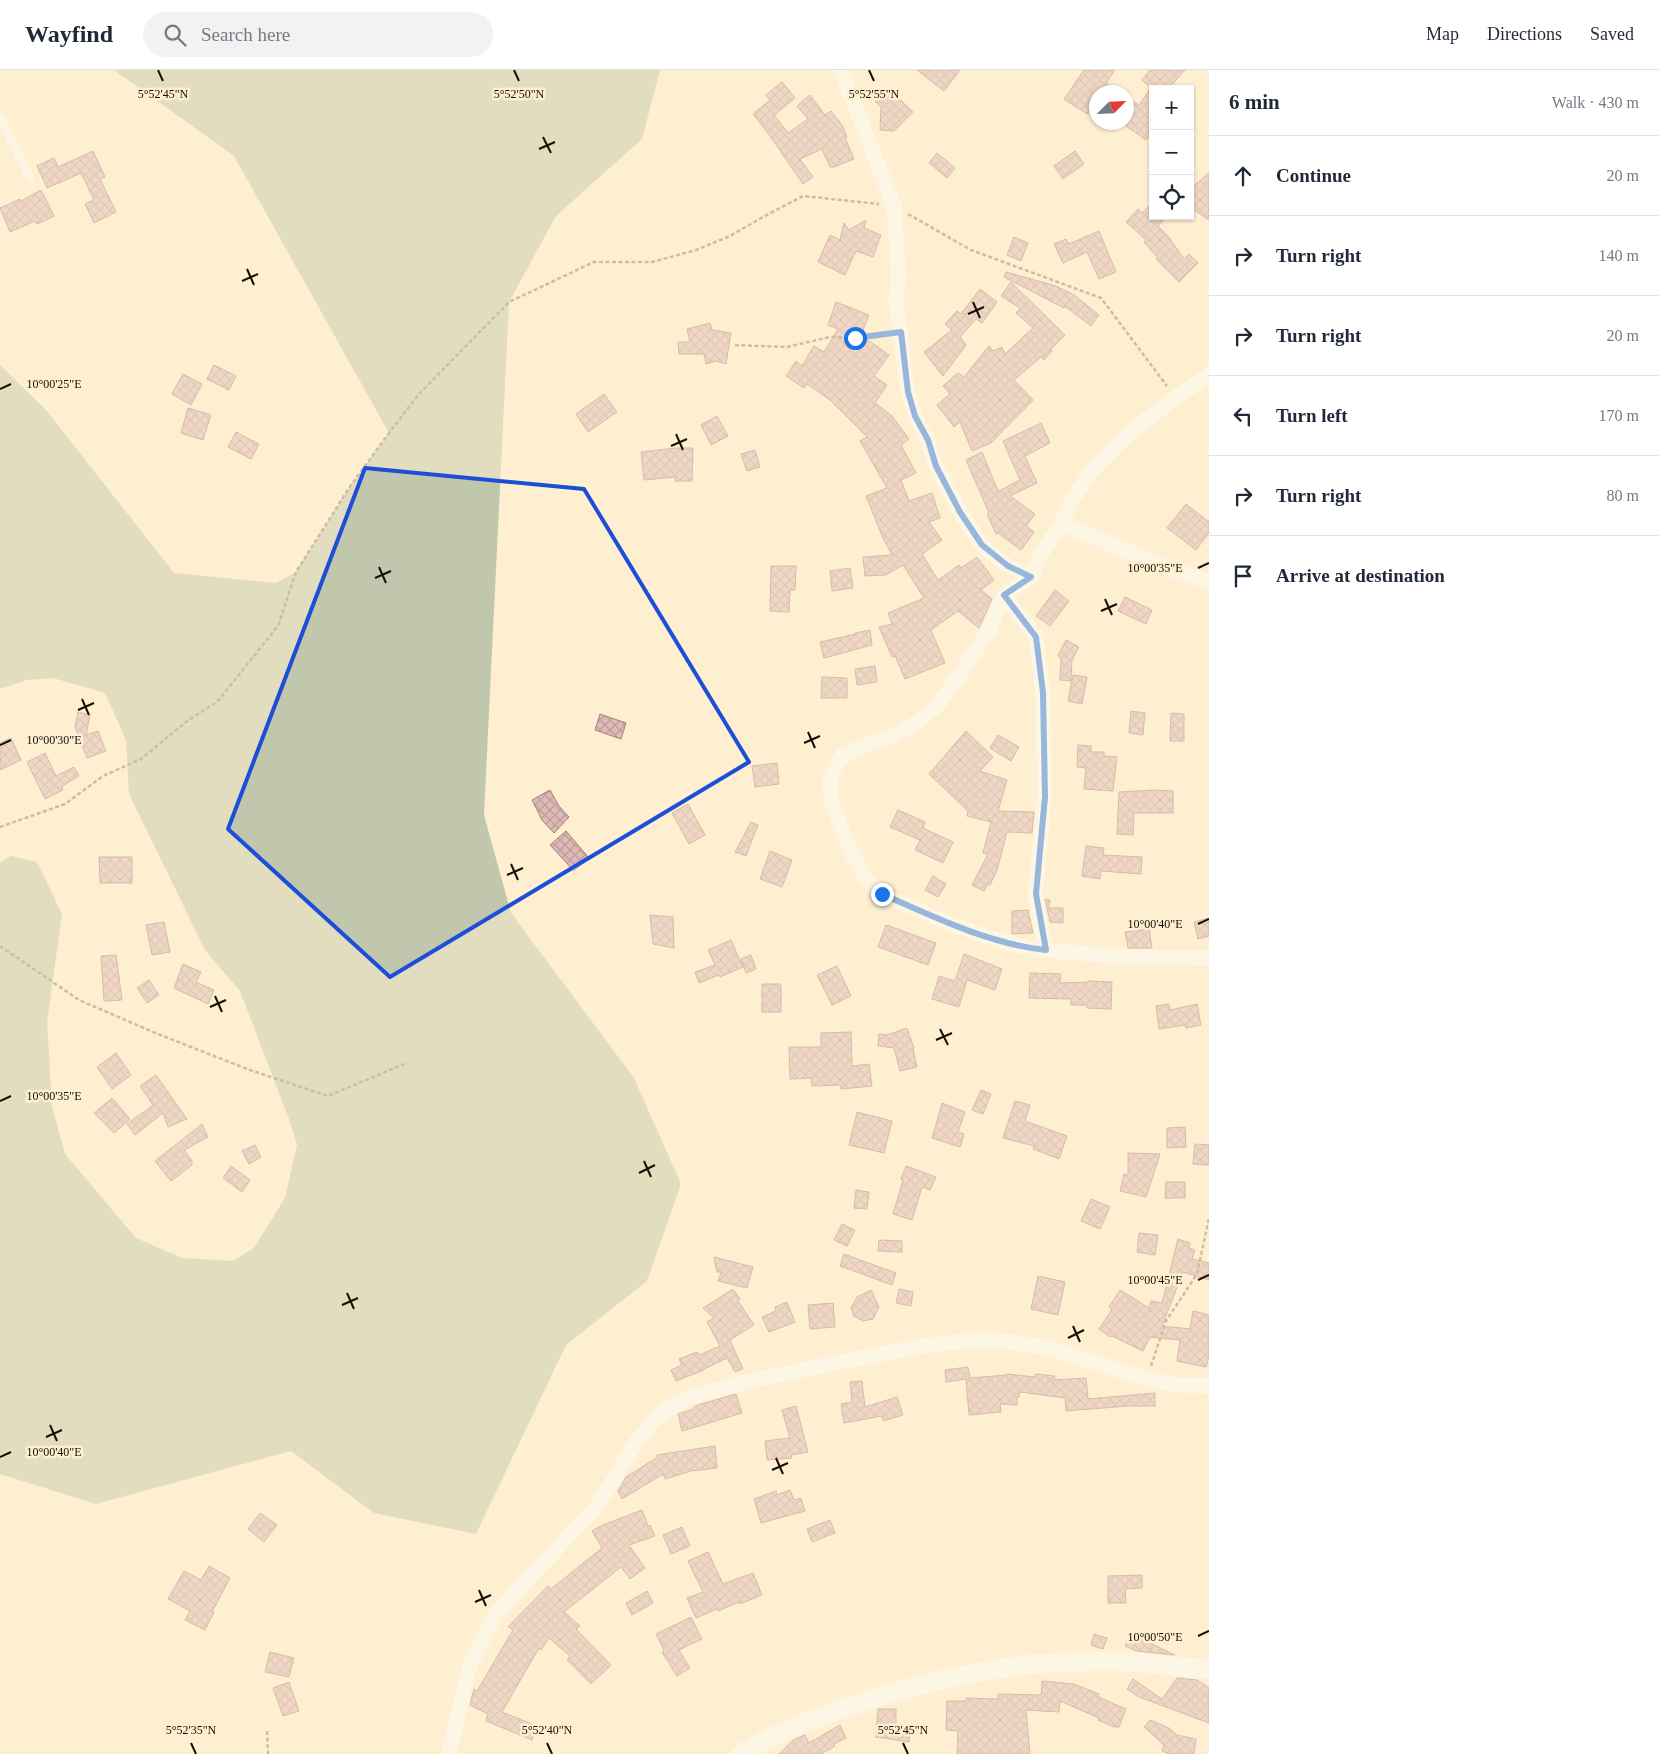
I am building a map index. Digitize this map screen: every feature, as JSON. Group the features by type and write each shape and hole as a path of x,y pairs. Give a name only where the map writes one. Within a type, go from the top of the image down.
{"street":[{"path":"841,70 894,206 899,280 896,298 908,392 915,416 928,440 936,466 960,512 982,545 1008,566 1031,577"},
{"path":"1209,376 1176,397 1132,431 1092,471 1071,502 1061,524 1042,553 1031,577 1004,595 988,632 938,705 913,725 842,756 830,778 831,799 853,855 865,878 882,894 945,922 1030,949 1124,958 1209,958"},
{"path":"1061,524 1209,582"},
{"path":"1004,595 1036,637 1043,693 1045,797 1036,894 1046,950"},
{"path":"449,1754 469,1668 496,1613 592,1512 608,1492 637,1441 657,1417 673,1406 695,1396 737,1384 878,1355 971,1340 1004,1341 1048,1348 1147,1379 1178,1385 1209,1386"},
{"path":"740,1754 772,1736 821,1717 860,1703 960,1675 1026,1665 1110,1661 1209,1669"}],"lane":[{"path":"0,118 30,178"}],"path":[{"path":"0,827 65,804 103,776 141,759 187,721 217,702 278,626 296,572 349,488 419,394 509,302 594,262 652,262 696,250 730,236 803,196 894,206 971,250 1101,298 1176,397"},
{"path":"735,345 787,346 830,337 855,338 901,332"},
{"path":"0,946 78,1000 247,1069 328,1096 404,1064"},
{"path":"1147,1379 1166,1321 1197,1274 1209,1218"},
{"path":"268,1731 268,1754"}],"highlighted area":[{"path":"365,468 584,489 749,762 390,977 228,829"}],"green space":[{"path":"114,70 660,70 642,139 556,216 509,302 484,815 511,913 634,1078 681,1184 647,1281 566,1345 476,1534 374,1513 291,1451 96,1504 0,1474 0,863 11,856 37,862 62,914 47,1022 52,1106 65,1154 136,1238 182,1258 233,1261 254,1248 285,1198 297,1145 289,1119 240,991 205,950 129,794 126,740 105,693 53,678 27,680 0,689 0,365 46,410 174,573 276,583 296,572 349,488 389,433 234,156"}],"building":[{"path":"917,70 960,70 944,91"},
{"path":"1084,70 1115,70 1106,83 1109,85 1089,85 1089,112 1087,114 1064,99"},
{"path":"1150,70 1185,70 1172,85 1149,86 1142,80"},
{"path":"782,82 795,98 774,115 788,133 808,119 797,106 810,95 825,115 831,111 842,125 854,159 830,167 822,149 800,159 813,177 803,184 753,114 770,100 766,95"},
{"path":"888,88 913,112 894,131 880,130 881,107 875,101"},
{"path":"1149,91 1149,136 1146,140 1132,130 1134,130 1134,102 1139,105"},
{"path":"93,151 105,177 100,179 116,212 94,223 85,204 94,200 81,173 47,188 37,166 54,158 58,167"},
{"path":"1075,151 1084,164 1063,179 1054,166"},
{"path":"937,153 955,168 947,178 929,163"},
{"path":"1209,173 1209,220 1194,210 1194,186"},
{"path":"41,190 54,216 37,224 35,221 10,232 0,208 20,199 21,201"},
{"path":"1149,206 1149,220 1163,220 1158,226 1168,236 1184,259 1189,254 1198,263 1179,282 1156,259 1158,258 1144,242 1146,240 1126,222 1138,209 1142,213"},
{"path":"866,220 864,228 881,235 873,257 856,251 845,275 818,262 830,235 840,240 844,223 849,230"},
{"path":"1099,231 1116,272 1099,279 1087,252 1063,263 1054,244 1066,239 1069,244"},
{"path":"1014,237 1028,243 1021,261 1007,255"},
{"path":"1006,272 1056,286 1074,295 1099,315 1091,326 1065,306 1064,308 1004,277"},
{"path":"1011,282 1065,335 1051,349 1052,351 1044,360 1041,357 1014,380 1033,400 991,443 972,451 960,422 954,427 937,405 950,394 943,386 958,373 964,377 989,346 993,351 1002,347 1005,354 1033,328 1016,313 1020,308 1001,296"},
{"path":"980,289 997,302 982,323 976,319 960,337 966,345 943,376 924,352 952,330 945,324 957,311 961,314"},
{"path":"836,302 869,315 861,335 889,355 874,376 887,385 875,403 892,416 909,439 901,445 916,473 901,480 909,501 932,493 940,518 929,522 942,540 922,554 938,580 959,565 961,568 977,557 994,580 981,590 992,599 979,628 958,611 931,630 945,663 905,679 895,656 892,657 879,627 892,624 888,613 924,598 903,565 886,575 865,576 863,557 892,555 866,496 887,488 860,441 867,437 830,400 807,384 804,388 786,376 796,361 802,366 814,346 824,352 838,329 828,325"},
{"path":"710,323 712,330 731,333 726,364 716,361 706,364 704,354 679,354 678,342 690,342 687,329"},
{"path":"214,365 236,376 229,390 207,379"},
{"path":"183,374 202,384 191,405 172,394"},
{"path":"604,394 617,412 588,432 576,414"},
{"path":"188,408 211,415 203,440 181,433"},
{"path":"717,416 728,436 711,445 701,425"},
{"path":"1041,423 1050,443 1025,456 1037,483 1010,496 1035,514 1026,526 1034,532 1021,550 998,533 996,534 966,460 982,452 998,491 1001,490 1020,480 1003,441"},
{"path":"236,432 259,444 251,459 228,447"},
{"path":"693,448 692,481 675,481 675,477 644,480 641,452"},
{"path":"755,450 760,467 747,471 741,454"},
{"path":"1186,504 1209,522 1209,533 1196,550 1167,528"},
{"path":"771,566 796,566 795,590 790,590 789,612 770,611"},
{"path":"850,568 853,588 832,591 830,571"},
{"path":"1055,590 1069,601 1050,626 1036,616"},
{"path":"1125,597 1152,610 1146,624 1118,611"},
{"path":"870,630 872,645 824,658 820,642"},
{"path":"1066,640 1079,647 1072,660 1071,681 1060,680 1061,658 1058,656"},
{"path":"875,666 877,682 857,685 855,669"},
{"path":"1073,675 1087,677 1082,704 1068,701"},
{"path":"822,677 847,678 847,698 821,698"},
{"path":"1131,711 1145,713 1143,735 1129,733"},
{"path":"78,712 90,715 86,735 98,731 106,751 87,758 75,727"},
{"path":"1171,713 1184,714 1184,741 1170,741"},
{"path":"600,714 626,723 621,739 595,730"},
{"path":"966,731 993,757 980,771 1007,780 998,811 1034,812 1032,833 1007,832 997,870 990,885 988,884 984,891 972,885 988,854 983,853 991,822 967,816 968,811 929,774"},
{"path":"998,735 1019,747 1011,761 990,748"},
{"path":"11,738 21,760 0,770 0,743"},
{"path":"1078,745 1091,746 1091,752 1104,752 1104,756 1117,757 1113,791 1084,789 1086,768 1077,767"},
{"path":"45,753 56,776 74,767 79,776 62,786 63,790 45,799 27,762"},
{"path":"777,763 779,784 755,787 752,766"},
{"path":"550,790 559,806 569,817 554,833 542,820 532,800"},
{"path":"1173,791 1173,813 1134,813 1133,835 1117,834 1119,792"},
{"path":"688,804 705,835 689,844 672,813"},
{"path":"898,810 925,822 923,828 953,842 943,863 915,850 920,840 890,827"},
{"path":"751,822 758,825 746,856 735,852"},
{"path":"566,831 589,858 574,871 550,845"},
{"path":"1086,846 1104,848 1103,855 1142,857 1141,874 1101,871 1100,879 1082,876"},
{"path":"770,851 792,860 782,887 760,879"},
{"path":"99,857 132,857 132,883 100,883"},
{"path":"933,876 946,884 938,897 925,890"},
{"path":"1045,899 1050,900 1049,908 1063,908 1063,923 1050,922"},
{"path":"1028,910 1033,933 1012,934 1012,911"},
{"path":"650,915 673,917 674,948 653,944"},
{"path":"1209,918 1209,936 1198,939 1194,922"},
{"path":"164,922 170,952 152,955 146,925"},
{"path":"886,925 936,943 928,965 878,947"},
{"path":"1149,929 1152,948 1128,948 1125,932"},
{"path":"731,940 743,967 720,977 719,975 699,983 695,972 715,965 708,950"},
{"path":"964,954 1002,969 995,990 967,980 959,1007 932,999 939,976 955,981"},
{"path":"116,955 122,1000 104,1001 101,956"},
{"path":"751,955 756,969 746,973 741,959"},
{"path":"183,964 201,972 196,982 214,990 208,1004 174,988"},
{"path":"837,966 851,996 832,1005 817,975"},
{"path":"1030,973 1061,974 1060,983 1112,982 1111,1009 1087,1008 1087,1005 1071,1005 1071,999 1029,998"},
{"path":"149,980 159,995 147,1003 137,988"},
{"path":"762,984 781,984 781,1012 762,1012"},
{"path":"1169,1004 1170,1010 1197,1004 1201,1025 1186,1028 1185,1025 1159,1029 1156,1006"},
{"path":"907,1028 914,1048 917,1067 900,1071 894,1048 878,1046 879,1034 887,1035"},
{"path":"851,1032 852,1066 869,1064 872,1086 841,1089 841,1085 812,1086 811,1078 790,1079 789,1047 821,1047 821,1033"},
{"path":"116,1053 131,1075 112,1089 97,1067"},
{"path":"156,1075 187,1119 168,1127 163,1113 135,1135 127,1124 153,1105 140,1086"},
{"path":"981,1090 991,1094 983,1114 972,1110"},
{"path":"112,1098 130,1119 114,1133 94,1113"},
{"path":"1015,1101 1030,1105 1025,1121 1067,1136 1059,1159 1033,1149 1034,1146 1003,1138"},
{"path":"942,1103 965,1112 958,1132 964,1134 960,1147 932,1138"},
{"path":"857,1112 892,1121 884,1153 849,1145"},
{"path":"202,1124 208,1137 184,1150 192,1161 192,1165 171,1181 155,1161"},
{"path":"1185,1127 1186,1147 1167,1148 1167,1128"},
{"path":"1195,1144 1209,1145 1209,1165 1193,1164"},
{"path":"255,1145 261,1157 249,1164 242,1151"},
{"path":"1128,1153 1160,1154 1146,1197 1120,1191 1124,1174 1128,1175"},
{"path":"231,1166 250,1180 242,1192 223,1178"},
{"path":"906,1166 936,1177 930,1190 922,1187 912,1220 893,1214"},
{"path":"1166,1182 1185,1182 1185,1198 1165,1198"},
{"path":"856,1190 869,1192 867,1209 854,1208"},
{"path":"1091,1199 1110,1207 1100,1229 1081,1221"},
{"path":"842,1224 855,1230 847,1246 834,1240"},
{"path":"1139,1233 1158,1235 1155,1255 1137,1252"},
{"path":"1178,1239 1190,1243 1189,1248 1195,1250 1192,1259 1209,1263 1209,1280 1183,1272 1162,1326 1190,1329 1193,1311 1209,1315 1209,1357 1206,1367 1177,1361 1180,1340 1150,1337 1143,1351 1112,1336 1110,1337 1099,1329 1112,1309 1109,1307 1120,1290 1149,1308 1151,1301 1162,1303"},
{"path":"879,1240 902,1241 902,1252 878,1251"},
{"path":"844,1254 896,1273 892,1285 840,1266"},
{"path":"714,1257 753,1267 747,1288 718,1281 721,1272 717,1272"},
{"path":"1038,1276 1065,1282 1058,1315 1031,1309"},
{"path":"733,1289 740,1299 738,1301 754,1325 730,1340 743,1369 735,1372 727,1358 676,1381 671,1370 682,1365 679,1359 697,1352 699,1355 720,1346 707,1322 714,1318 703,1308"},
{"path":"899,1289 913,1292 911,1306 896,1303"},
{"path":"871,1290 879,1307 873,1319 863,1321 854,1316 851,1308 857,1297"},
{"path":"787,1302 795,1322 769,1332 762,1317 776,1311 775,1307"},
{"path":"833,1303 835,1327 810,1329 808,1305"},
{"path":"968,1367 970,1378 1007,1374 1035,1377 1036,1374 1055,1376 1054,1380 1086,1378 1088,1399 1155,1393 1155,1406 1128,1406 1066,1411 1065,1398 1020,1392 1019,1397 1017,1397 1017,1405 1000,1404 1001,1412 969,1415 966,1379 946,1382 945,1370"},
{"path":"862,1381 865,1407 897,1397 903,1415 883,1421 882,1416 844,1423 841,1404 852,1402 850,1382"},
{"path":"736,1394 742,1413 682,1431 678,1414 694,1409 698,1405"},
{"path":"796,1406 808,1452 791,1455 792,1458 767,1460 765,1441 790,1438 782,1410"},
{"path":"715,1446 717,1468 691,1471 665,1479 663,1474 622,1499 618,1491 626,1477 658,1457 657,1455"},
{"path":"790,1490 794,1500 801,1498 805,1511 761,1523 754,1499 776,1491 777,1495"},
{"path":"642,1510 648,1526 650,1525 655,1536 629,1545 645,1568 630,1579 621,1567 564,1612 580,1626 576,1629 611,1665 591,1684 567,1660 570,1656 549,1638 541,1650 539,1648 502,1712 537,1726 532,1740 486,1721 488,1714 470,1705 474,1689 477,1691 513,1630 508,1627 548,1586 551,1589 602,1548 592,1531"},
{"path":"260,1513 277,1525 264,1542 248,1529"},
{"path":"830,1520 835,1533 812,1542 807,1529"},
{"path":"682,1527 690,1546 671,1554 663,1535"},
{"path":"708,1552 723,1584 753,1573 762,1595 718,1611 717,1609 696,1618 687,1598 703,1592 688,1561"},
{"path":"209,1566 230,1578 205,1630 185,1620 190,1611 168,1599 184,1571 201,1580"},
{"path":"1142,1575 1142,1588 1125,1589 1126,1603 1108,1603 1108,1576"},
{"path":"647,1591 653,1603 632,1615 626,1603"},
{"path":"691,1617 702,1639 679,1650 690,1668 677,1676 662,1652 664,1650 656,1634"},
{"path":"1094,1634 1107,1638 1103,1649 1091,1645"},
{"path":"1131,1634 1175,1655 1137,1651 1125,1646"},
{"path":"270,1652 294,1658 289,1677 265,1672"},
{"path":"1177,1678 1197,1680 1209,1688 1209,1723 1139,1697 1127,1689 1133,1679 1162,1699"},
{"path":"1042,1681 1074,1684 1099,1694 1098,1697 1126,1709 1119,1727 1114,1727 1098,1720 1099,1718 1060,1701 1059,1712 1026,1710 1030,1754 957,1754 958,1731 946,1730 947,1701 966,1701 966,1698 998,1699 998,1694 1041,1695"},
{"path":"289,1682 299,1711 283,1716 273,1688"},
{"path":"878,1709 896,1709 896,1728 910,1730 909,1742 876,1737"},
{"path":"1150,1720 1169,1728 1177,1735 1196,1739 1194,1754 1170,1754 1162,1751 1164,1745 1144,1727"},
{"path":"840,1725 846,1738 821,1754 779,1754 793,1740 805,1735 809,1743"}],"route":[{"path":"855,338 901,332 908,392 915,416 928,440 936,466 960,512 982,545 1008,566 1031,577 1004,595 1036,637 1043,693 1045,797 1036,894 1046,950 1030,949 985,936 945,922 882,894"}]}
